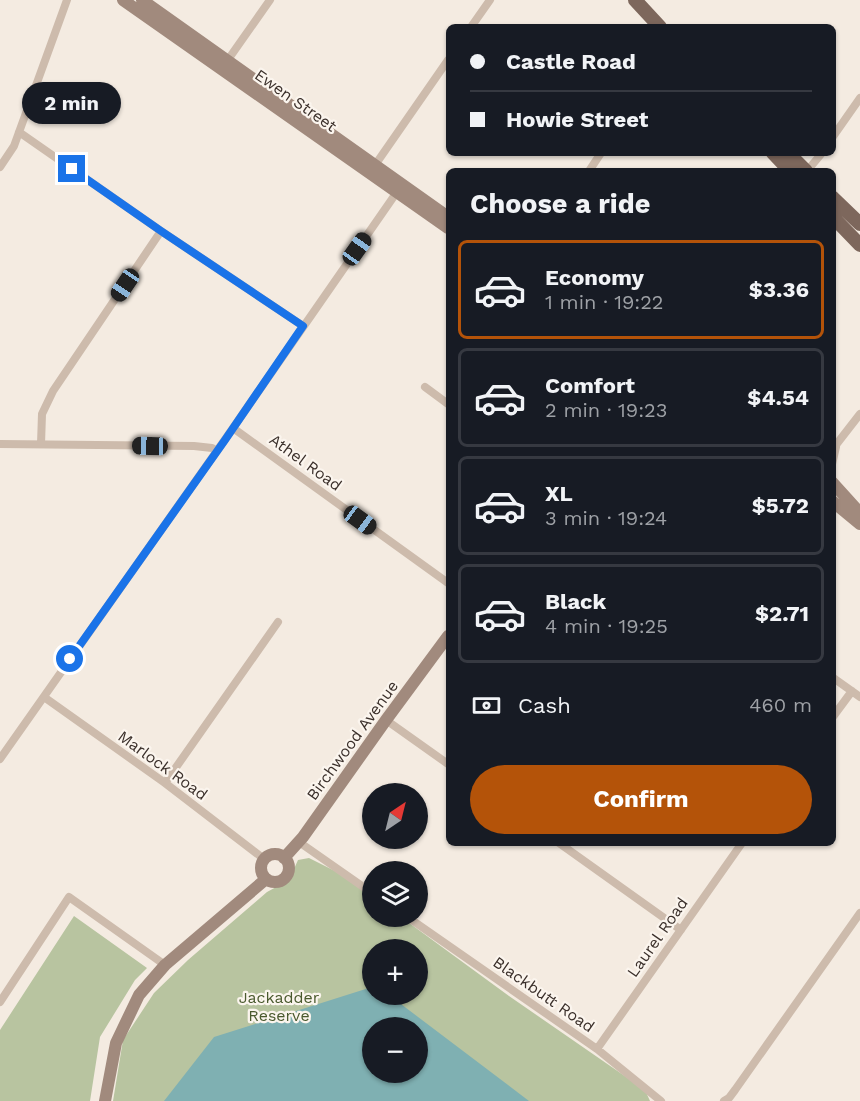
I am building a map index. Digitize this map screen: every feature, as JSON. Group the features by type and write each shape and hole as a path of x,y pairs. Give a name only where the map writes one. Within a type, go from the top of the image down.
{"main road":[{"path":"635,0 657,24"},
{"path":"776,156 787,168"},
{"path":"791,156 803,168"},
{"path":"836,201 860,224"},
{"path":"836,220 860,245"}],"street":[{"path":"0,167 14,146 67,0"},
{"name":"Ewen Street","path":"123,0 225,65 372,169 446,216"},
{"name":"Ewen Street","path":"142,0 225,65"},
{"path":"225,65 270,0"},
{"path":"473,24 490,0"},
{"path":"372,169 446,63"},
{"path":"836,132 860,98"},
{"path":"19,132 303,326"},
{"path":"809,168 819,156"},
{"path":"0,759 400,188"},
{"name":"Ewen Street","path":"400,188 446,226"},
{"path":"41,444 42,414 53,392 161,231"},
{"path":"425,387 446,403"},
{"path":"836,445 860,414"},
{"name":"Athel Road","path":"233,428 446,582"},
{"path":"0,444 194,446 212,448 217,451"},
{"path":"836,486 860,513"},
{"path":"836,504 860,524"},
{"path":"165,783 278,622"},
{"name":"Birchwood Avenue","path":"105,1101 116,1043 139,995 165,965 266,879 278,882 284,879 288,872 288,864 284,858 299,842 446,641"},
{"path":"836,680 856,694 836,714"},
{"name":"Marlock Road","path":"44,697 165,783 264,859"},
{"path":"386,720 446,763"},
{"path":"299,842 362,885"},
{"path":"563,846 681,930"},
{"name":"Laurel Road","path":"597,1049 740,846"},
{"path":"266,879 261,867 264,859 277,854 284,858"},
{"path":"0,1002 69,897 165,965"},
{"path":"724,1101 735,1090 860,913"},
{"name":"Blackbutt Road","path":"422,927 597,1049 661,1101"}],"green space":[{"name":"Jackadder Reserve","path":"309,858 339,873 362,889 362,927 415,927 509,996 645,1090 650,1101 113,1101 123,1040 154,993 188,960 267,892 289,880 298,860"},
{"path":"74,916 147,968 135,980 100,1037 90,1101 0,1101 0,1030"}],"water":[{"path":"362,990 362,1005 402,1005 418,1017 362,1017 362,1083 428,1083 428,1025 529,1101 164,1101 214,1037"}],"route":[{"path":"70,659 303,326 72,169"}]}
